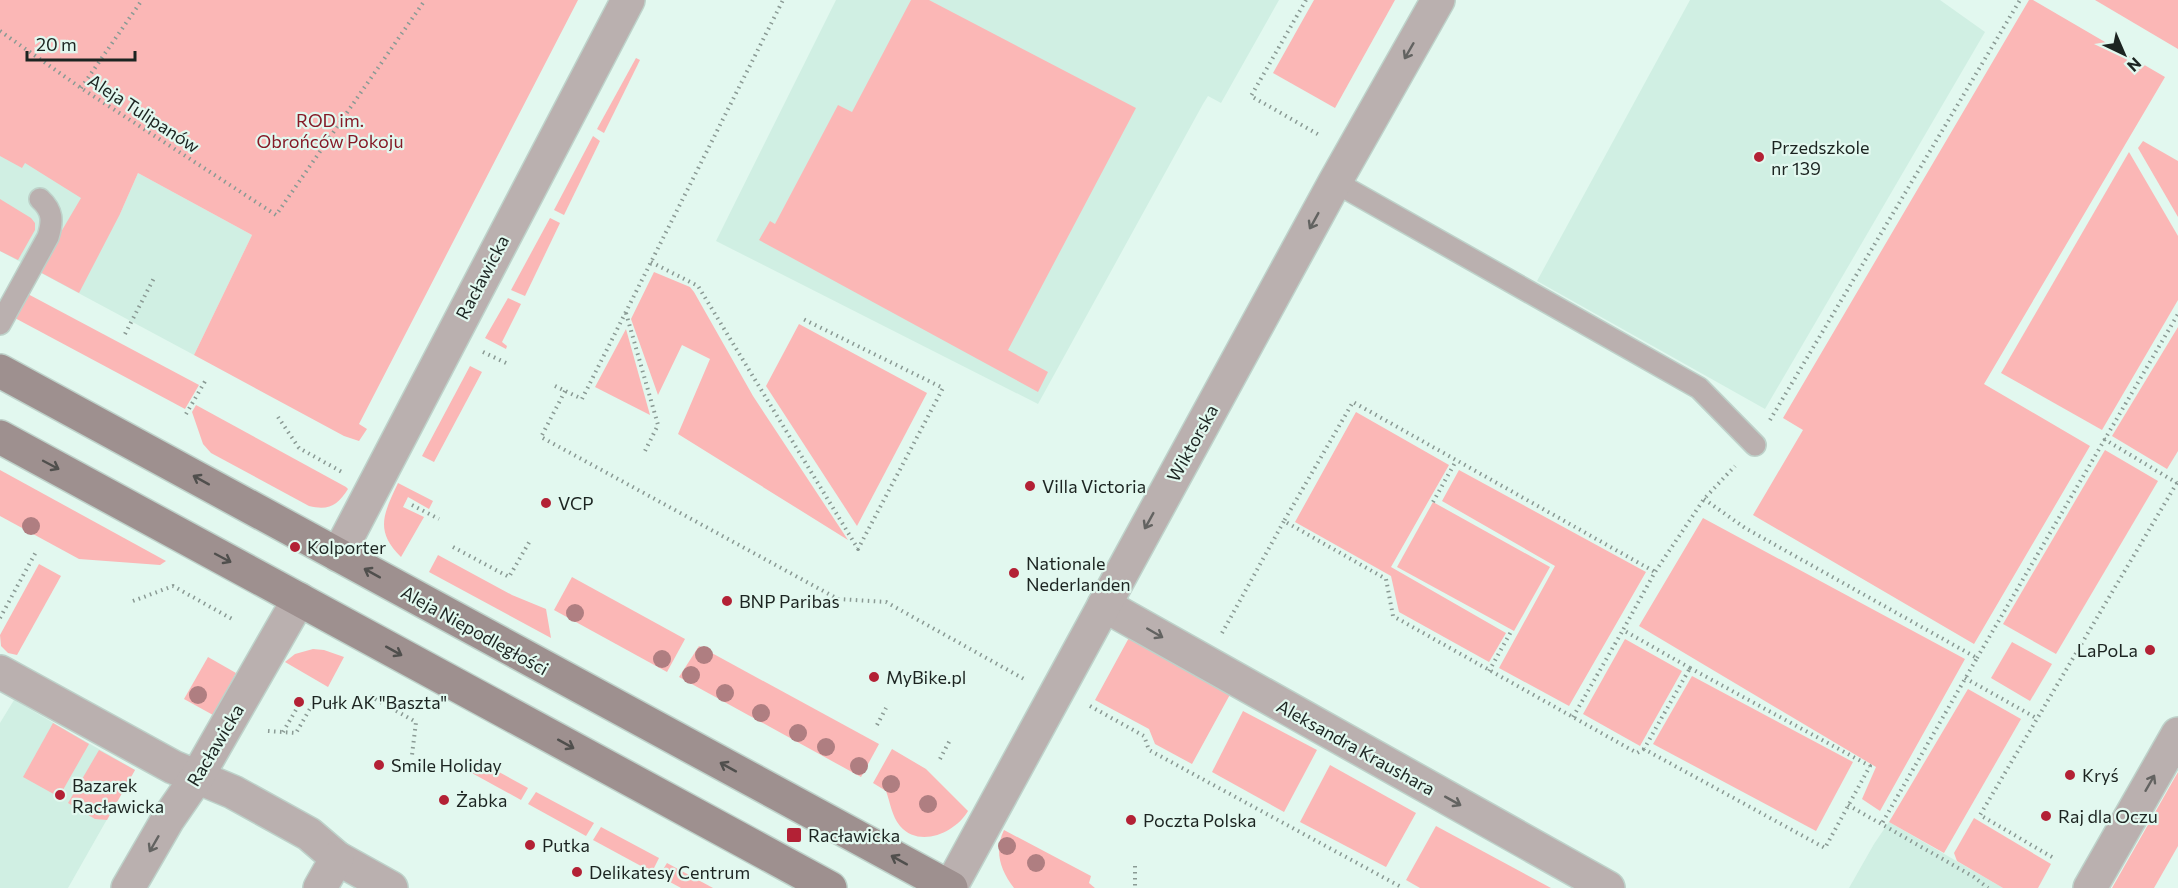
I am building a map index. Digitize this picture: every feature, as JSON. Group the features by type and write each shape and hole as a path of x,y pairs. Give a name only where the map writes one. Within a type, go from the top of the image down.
{"main road":[{"name":"Aleja Niepodległości","path":"0,371 950,888"},
{"path":"0,437 830,888"}],"street":[{"name":"Racławicka","path":"338,555 628,0"},
{"name":"Wiktorska","path":"950,888 1343,168 1438,0"},
{"name":"Racławicka","path":"128,888 168,819 197,777 299,599"},
{"name":"Aleksandra Kraushara","path":"1104,605 1608,888"},
{"path":"0,672 157,759 233,792 309,834 337,858 391,888"},
{"path":"2090,888 2178,734"},
{"path":"320,888 337,858"}],"lane":[{"path":"1343,168 1699,388 1755,445"},
{"path":"0,324 48,237 52,223 50,212 40,198"}],"path":[{"path":"81,88 142,0"},
{"name":"Aleja Tulipanów","path":"0,31 81,88 276,215 425,0"},
{"path":"555,386 582,399 783,0"},
{"path":"1306,0 1251,96 1343,168"},
{"path":"1573,718 1655,572 1704,499 1755,445 2020,0"},
{"path":"651,262 698,286 858,549 943,388 801,318"},
{"path":"125,334 154,278"},
{"path":"626,312 658,425 645,451"},
{"path":"1881,825 2178,314"},
{"path":"474,348 506,363"},
{"path":"186,414 207,378"},
{"path":"565,391 541,437 838,599 886,602 1030,682"},
{"path":"1205,662 1353,402 1655,572"},
{"path":"278,417 299,448 345,474"},
{"path":"2052,857 1980,815 2178,482 2104,439"},
{"path":"1433,502 1456,461"},
{"path":"1704,499 1745,528 1977,658"},
{"path":"412,505 439,519"},
{"path":"1284,521 1386,579 1393,616 1637,753 1644,749 1690,668"},
{"path":"453,547 509,577 531,539"},
{"path":"0,618 38,550"},
{"path":"133,601 173,586 232,619"},
{"path":"1489,671 1512,630"},
{"path":"1623,630 1870,766 1825,848 1644,749"},
{"path":"1965,678 2037,719"},
{"path":"370,696 416,722 412,755"},
{"path":"268,731 296,733 315,700"},
{"path":"1083,702 1144,736 1149,750 1403,888"},
{"path":"283,732 297,708"},
{"path":"877,725 886,708"},
{"path":"940,759 950,740"},
{"path":"1848,806 1974,877 1988,888"},
{"path":"1135,866 1136,888"}],"shaded area":[{"path":"836,0 1279,0 1221,103 1208,96 1203,104 1038,404 716,241"},
{"name":"Przedszkole nr 139","path":"1690,0 1940,0 1985,32 1765,409 1537,281"},
{"path":"0,136 120,214 138,173 252,235 194,355 0,251"},
{"name":"Bazarek Racławicka","path":"14,700 135,770 68,888 0,888 0,723"},
{"path":"1889,822 2003,888 1849,888"}],"green space":[{"name":"ROD im. Obrońców Pokoju","path":"0,0 578,0 359,424 367,429 359,441 344,436 194,355 252,235 138,173 120,214 79,293 38,271 81,198 25,163 22,168 0,156"},
{"path":"911,0 929,0 1136,108 1008,350 1048,372 1038,392 759,240 770,221 775,224 838,105 852,112"},
{"path":"1314,0 1395,0 1335,108 1273,73"},
{"path":"2029,0 2033,0 2165,77 1984,384 2090,446 1974,644 1753,515 1803,430 1783,418"},
{"path":"2095,0 2178,0 2178,49"},
{"path":"636,58 640,60 604,133 597,129"},
{"path":"593,136 600,141 564,215 554,210"},
{"path":"2143,141 2178,161 2178,217 2138,148"},
{"path":"2129,152 2178,236 2178,300 2102,430 2001,373"},
{"path":"0,199 31,218 35,223 35,230 18,260 0,251"},
{"path":"550,218 560,223 525,296 511,290"},
{"path":"654,272 690,287 694,292 753,396 848,540 678,434 710,359 682,345 658,395 631,319"},
{"path":"26,293 199,385 185,409 13,317"},
{"path":"508,298 521,304 502,342 507,346 506,349 485,338"},
{"path":"799,324 927,393 857,526 766,386"},
{"path":"2178,327 2178,451 2167,469 2112,436"},
{"path":"626,329 650,415 595,387"},
{"path":"470,366 482,372 434,462 422,456"},
{"path":"196,405 348,489 337,503 322,508 309,506 211,453 203,444 192,412"},
{"path":"1356,412 1449,465 1391,567 1506,633 1489,662 1399,612 1391,576 1295,522"},
{"path":"2105,450 2158,481 2056,654 2003,624"},
{"path":"0,470 166,561 160,565 79,559 0,516"},
{"path":"1459,470 1646,572 1569,706 1499,668 1555,566 1442,501"},
{"path":"398,483 433,501 429,509 408,497 403,507 424,517 401,557 387,539 384,530 386,513"},
{"path":"1433,502 1550,567 1514,631 1397,567"},
{"path":"1703,518 1965,659 1880,811 1862,799 1876,767 1639,626"},
{"path":"438,555 512,595 546,609 551,638 429,572"},
{"path":"39,564 61,576 17,655 8,653 1,646 0,635"},
{"path":"572,577 685,639 667,672 554,610"},
{"path":"1131,634 1233,689 1192,764 1155,744 1149,729 1095,700"},
{"path":"1625,639 1682,671 1640,746 1583,714"},
{"path":"2012,642 2052,664 2030,701 1991,678"},
{"path":"699,646 879,744 861,777 679,677"},
{"path":"313,649 344,657 328,687 285,662 295,654"},
{"path":"208,657 236,673 213,715 184,699"},
{"path":"1692,676 1853,762 1816,831 1653,744"},
{"path":"1968,689 2021,719 1944,853 1889,822"},
{"path":"1243,711 1317,750 1284,812 1212,772"},
{"path":"53,723 89,744 59,797 23,777"},
{"path":"892,749 926,769 968,811 962,819 946,831 927,837 908,833 900,826 893,814 886,791 873,783"},
{"path":"99,750 135,770 107,820 95,819 68,803"},
{"path":"477,760 528,788 521,800 470,772"},
{"path":"1330,765 1416,813 1386,867 1300,822"},
{"path":"2178,772 2178,846 2154,888 2112,888"},
{"path":"536,792 594,823 586,836 528,804"},
{"path":"1974,818 2051,864 2038,888 2003,888 1957,861 1954,853"},
{"path":"1436,826 1551,888 1420,888 1406,880"},
{"path":"601,827 659,858 652,872 593,840"},
{"path":"1004,830 1091,876 1089,883 1095,888 1014,888 1000,860 999,845"},
{"path":"667,863 713,888 681,888 659,876"}],"place":[{"name":"Przedszkole nr 139","path":"1759,157"},
{"name":"Villa Victoria","path":"1030,486"},
{"name":"VCP","path":"546,503"},
{"name":"Kolporter","path":"295,547"},
{"name":"Nationale Nederlanden","path":"1014,573"},
{"name":"BNP Paribas","path":"727,601"},
{"name":"LaPoLa","path":"2150,650"},
{"name":"MyBike.pl","path":"874,677"},
{"name":"Pułk AK \"Baszta\"","path":"299,702"},
{"name":"Smile Holiday","path":"379,765"},
{"name":"Kryś","path":"2070,775"},
{"name":"Bazarek Racławicka","path":"60,795"},
{"name":"Żabka","path":"444,800"},
{"name":"Raj dla Oczu","path":"2046,816"},
{"name":"Poczta Polska","path":"1131,820"},
{"name":"Racławicka","path":"794,835"},
{"name":"Putka","path":"530,845"},
{"name":"Delikatesy Centrum","path":"577,872"}]}
